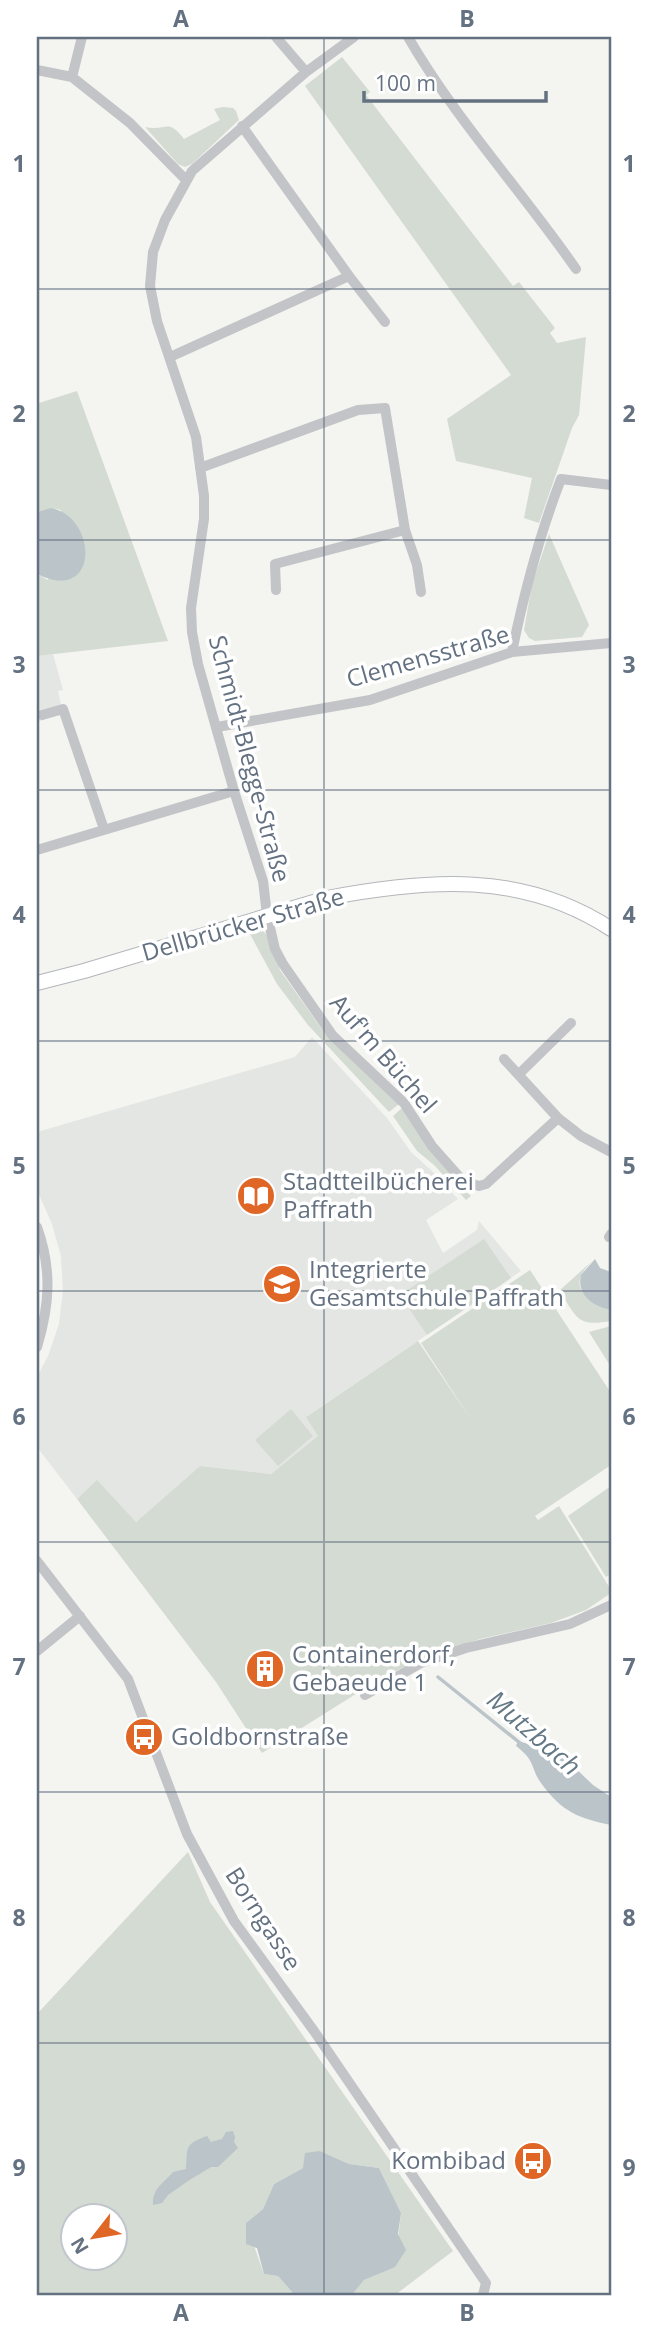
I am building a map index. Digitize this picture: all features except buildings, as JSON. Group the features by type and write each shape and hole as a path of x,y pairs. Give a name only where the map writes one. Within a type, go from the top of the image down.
{"main road":[{"name":"Dellbrücker Straße","path":"37,983 327,898 430,884 508,887 540,894 572,906 611,929"}],"street":[{"path":"72,77 82,37"},
{"path":"275,37 306,72"},
{"name":"Schmidt-Blegge-Straße","path":"267,915 263,881 198,664 192,632 191,608 204,519 204,496 196,437 157,321 150,286 153,252 164,220 192,171 306,72 354,37"},
{"path":"408,37 453,105 576,269"},
{"path":"37,70 72,77 130,123 186,180"},
{"path":"242,126 385,322"},
{"path":"170,356 349,276"},
{"path":"200,468 358,410 385,408 405,530 417,565 421,592"},
{"path":"512,652 525,588 546,517 561,479 611,485"},
{"path":"276,590 275,564 405,530"},
{"name":"Clemensstraße","path":"217,727 370,700 512,652 611,643"},
{"path":"42,715 63,709 104,830"},
{"path":"37,850 234,790"},
{"name":"Auf'm Büchel","path":"267,915 275,949 333,1036 404,1103 432,1146 463,1181 479,1186 486,1184 558,1118"},
{"path":"519,1074 571,1023"},
{"path":"504,1059 558,1118 582,1136 611,1152"},
{"path":"37,1227 47,1266 48,1298 46,1317 37,1346"},
{"name":"Borngasse","path":"37,1561 128,1679 187,1835 234,1921 314,2031 486,2283 482,2295"},
{"path":"365,1695 421,1663 466,1648 570,1624 611,1605"},
{"path":"37,1651 80,1616"}],"shaded area":[{"path":"342,57 370,92 366,95 513,286 519,282 555,328 550,333 557,343 586,337 579,415 539,523 524,518 532,478 456,461 447,419 511,375 305,86"},
{"path":"233,108 239,120 192,164 185,167 178,164 145,127 170,127 184,139 220,120 214,109"},
{"path":"77,391 168,641 37,656 37,574 48,580 61,510 52,508 37,512 37,398 39,403"},
{"path":"51,508 66,515 78,526 84,541 82,569 72,578 58,580 37,574 37,512"},
{"path":"549,534 589,625 582,637 535,641 529,638 524,630 532,584"},
{"path":"53,654 63,690 58,691 61,705 37,722 37,656"},
{"path":"262,930 267,935 280,970 321,1028 399,1104 389,1112 308,1025 277,984 250,934"},
{"name":"Integrierte Gesamtschule Paffrath","path":"312,1037 387,1118 411,1152 458,1199 426,1220 443,1253 477,1230 479,1221 521,1271 307,1416 319,1436 271,1474 200,1466 136,1522 97,1481 77,1499 37,1447 37,1377 48,1356 59,1324 63,1290 61,1256 52,1224 37,1190 37,1132 295,1057"},
{"path":"402,1108 434,1155 471,1196 466,1200 434,1165 417,1151 393,1116"},
{"path":"484,1239 511,1278 427,1335 400,1295"},
{"path":"595,1259 600,1268 611,1272 611,1310 593,1303 581,1288 581,1275"},
{"path":"591,1262 581,1276 580,1288 588,1298 611,1310 611,1321 584,1321 575,1314 559,1291"},
{"path":"530,1270 611,1393 611,1465 535,1516 538,1520 559,1506 611,1593 586,1610 551,1623 480,1639 418,1660 378,1680 262,1753 216,1682 77,1499 97,1480 136,1522 200,1466 271,1474 318,1436 306,1417 418,1341 474,1424 421,1343"},
{"path":"611,1326 611,1367 589,1332"},
{"path":"291,1409 313,1436 278,1466 255,1440"},
{"path":"611,1486 611,1574 606,1577 568,1516"},
{"path":"518,1741 535,1746 541,1743 550,1744 593,1785 611,1797 611,1825 589,1820 556,1801 541,1783 530,1760 516,1746"},
{"path":"188,1852 210,1902 453,2251 395,2295 352,2295 364,2280 395,2266 401,2213 379,2168 349,2164 320,2151 303,2168 274,2184 263,2209 246,2223 264,2274 278,2276 292,2295 37,2295 37,2014"},
{"path":"233,2131 234,2142 238,2148 218,2167 211,2167 168,2195 162,2203 153,2205 154,2194 159,2186 173,2172 186,2169 190,2145 207,2136 211,2142 222,2139 226,2132"},
{"path":"320,2151 349,2164 379,2168 401,2213 398,2234 406,2250 395,2267 364,2280 352,2295 292,2295 278,2276 264,2274 257,2248 246,2244 246,2223 263,2209 274,2184 303,2168 305,2153"}],"waterway":[{"name":"Mutzbach","path":"438,1677 520,1743"}],"place":[{"name":"Stadtteilbücherei Paffrath","path":"256,1196"},
{"name":"Integrierte Gesamtschule Paffrath","path":"282,1284"},
{"name":"Containerdorf, Gebaeude 1","path":"265,1669"},
{"name":"Goldbornstraße","path":"144,1737"},
{"name":"Kombibad","path":"533,2161"}]}
